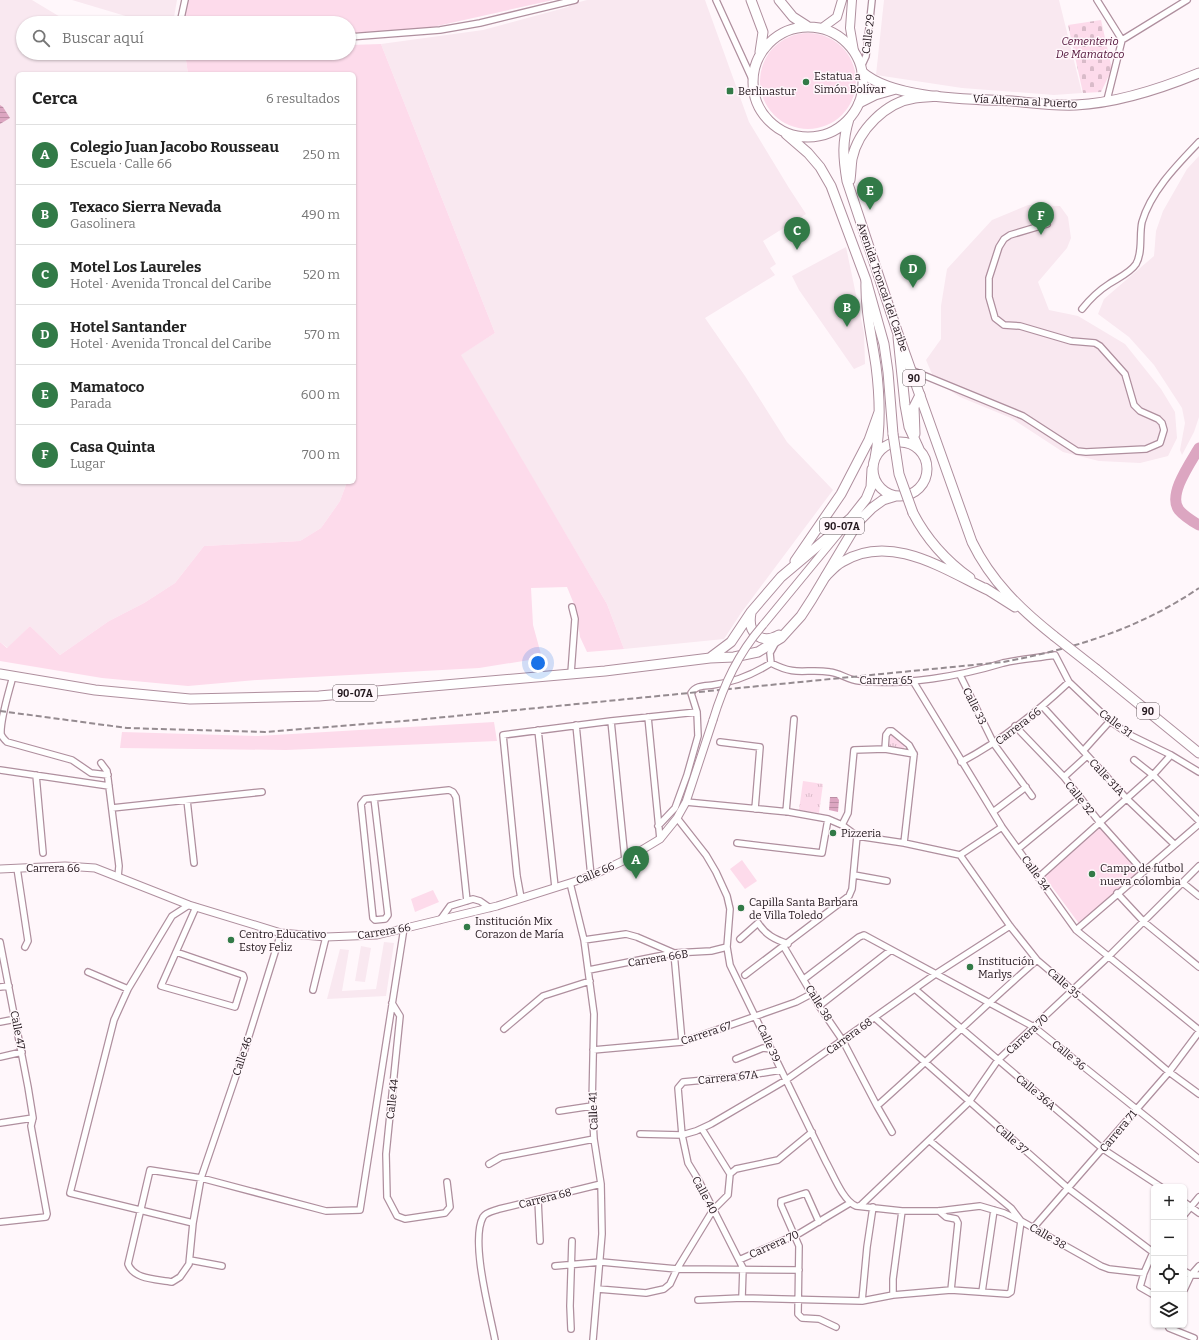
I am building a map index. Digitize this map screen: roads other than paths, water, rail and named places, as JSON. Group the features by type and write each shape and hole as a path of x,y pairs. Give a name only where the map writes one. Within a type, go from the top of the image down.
{"main road":[{"name":"90","path":"750,0 762,32 760,53 755,67 753,81 758,104 772,123 782,130 799,136 817,136 835,130 849,119 859,103 863,88 862,70 854,51 845,41 834,33 822,28 807,26 796,28 775,37 760,53"},
{"name":"90","path":"779,0 793,17 807,26"},
{"path":"822,28 837,17 842,0"},
{"path":"852,0 850,28 854,51"},
{"name":"Vía Alterna al Puerto","path":"862,70 879,84 896,89 937,96 1076,105 1139,95 1199,73"},
{"name":"Vía Alterna al Puerto","path":"859,103 875,95 896,89"},
{"path":"855,203 850,181 852,158 860,137 874,119 893,105 914,98 937,96"},
{"name":"Avenida Troncal del Caribe","path":"849,119 844,137 843,158 847,181 897,331 978,555 1000,587 1031,618"},
{"name":"Avenida Troncal del Caribe","path":"782,130 820,167 831,186 866,280 884,344 893,434 899,474 913,513 922,530 945,558 990,591 1031,618 1199,753"},
{"path":"866,280 865,298 876,367 880,427 872,469 877,484 888,494 896,496 912,494 924,482 927,466 909,427 905,405 897,331"},
{"path":"915,440 914,407 920,395"},
{"path":"790,569 840,494 869,440 879,412"},
{"path":"875,458 880,450 895,442 904,442 913,445 920,450"},
{"name":"90-07A","path":"0,674 95,690 190,699 319,696 571,674 710,658 734,657 758,652 776,642 801,616 826,576 866,500 870,487 872,469"},
{"name":"90-07A","path":"710,658 732,642 751,612 790,569 872,508 884,500 896,496"},
{"path":"826,576 841,562 856,555 873,550 895,550 916,557 990,591"},
{"path":"751,612 750,620 752,630 755,636 762,639 775,638 790,628"}],"street":[{"path":"182,16 185,0"},
{"path":"356,36 446,29 480,23 575,0"},
{"path":"716,0 753,81"},
{"name":"Calle 29","path":"862,70 866,56 872,0"},
{"path":"1107,100 1122,40 1187,0"},
{"path":"1099,1 1122,40"},
{"path":"1082,308 1092,296 1131,269 1136,263 1140,252 1140,235 1148,208 1164,181 1199,142"},
{"path":"911,370 1024,416 1078,451 1086,452 1146,449 1160,442 1164,430 1162,423 1158,419 1140,411 1134,405 1125,374 1100,346 1095,343 1071,341 1020,326 1000,324 995,318 989,297 989,278 1004,239 1010,235 1047,224"},
{"path":"677,818 686,802 722,691 746,645 825,550 855,520"},
{"path":"571,674 575,619 572,607"},
{"path":"658,826 675,808 687,775 698,736 697,712 691,693 693,690 702,686 724,683 749,675 771,663 770,653 776,642"},
{"name":"Carrera 65","path":"771,663 782,669 797,672 830,671 858,681 913,681 960,675 1004,663 1055,655"},
{"name":"Calle 31","path":"1055,655 1069,682 1110,721 1130,736 1171,755 1199,772"},
{"name":"Calle 33","path":"960,675 994,744 1032,796"},
{"path":"13,676 2,718 2,738 7,742 72,760 90,773 108,775"},
{"name":"Calle 34","path":"913,681 1002,827 1076,930 1199,1031"},
{"name":"Carrera 66","path":"961,762 994,744 1015,726 1043,707 1069,682"},
{"name":"Calle 31A","path":"1043,707 1127,799 1174,844"},
{"path":"521,898 517,876 503,735 576,725 697,712"},
{"path":"648,717 660,838"},
{"path":"786,812 794,719"},
{"path":"611,721 625,860"},
{"path":"1064,777 1110,721"},
{"path":"576,725 591,876"},
{"name":"Calle 32","path":"1015,726 1064,777 1101,824 1143,871"},
{"path":"538,730 555,887"},
{"path":"885,749 886,735 889,731 892,731 909,745 914,754 904,843"},
{"path":"720,742 760,747 755,809"},
{"path":"842,824 848,813 853,753 857,749 885,749 914,754"},
{"path":"1039,877 1101,824 1154,775 1171,755"},
{"path":"1076,930 1199,822 1154,775 1134,760"},
{"path":"101,763 108,775 119,866 118,877"},
{"path":"0,770 109,786"},
{"path":"36,775 43,853"},
{"path":"993,812 1026,788"},
{"path":"374,798 388,915 386,919 375,920 372,916 362,804 365,799 374,798 450,790 453,792 456,797 467,901"},
{"path":"112,808 262,792"},
{"path":"1018,849 1080,798"},
{"path":"187,800 194,863"},
{"path":"686,802 786,812 828,819 842,824 857,836 904,843 960,855 1002,827"},
{"name":"Calle 66","path":"570,883 591,876 625,860 660,838 677,818"},
{"name":"Calle 39","path":"677,818 713,866 727,896 730,909 727,947 730,965 840,1188 850,1202"},
{"path":"737,843 822,854 828,819"},
{"path":"745,975 846,900 851,893 857,836"},
{"name":"Calle 35","path":"960,855 1010,926 1037,960 1170,1072 1199,1094"},
{"name":"Carrera 66","path":"0,870 65,866 95,868 192,906 248,924 281,933 326,937 377,935 490,908 570,883"},
{"name":"Carrera 70","path":"860,1206 970,1102 998,1060 1073,991 1199,866"},
{"path":"18,868 28,942 25,947"},
{"path":"854,875 887,881"},
{"name":"Calle 41","path":"570,883 584,940 594,1014 592,1106 594,1139 601,1184 601,1262 593,1340"},
{"path":"1183,883 1199,896"},
{"path":"1117,893 1144,922 1199,967"},
{"path":"440,920 450,906 467,901 476,899 490,908"},
{"path":"176,952 243,975 244,978 236,1005 233,1007 161,986 176,952 192,906"},
{"path":"192,906 172,916 128,989 114,1020 70,1193 193,1223"},
{"path":"740,939 758,923 769,936 786,945"},
{"name":"Carrera 68","path":"640,1134 682,1135 702,1129 786,1080 916,990 937,973 1010,926"},
{"path":"222,1266 190,1260 180,1277 172,1282 137,1275 131,1270 128,1264 150,1170 201,1178 326,1211 360,1210 404,928"},
{"name":"Calle 46","path":"190,1260 193,1223 201,1178 243,1055 281,933"},
{"path":"584,940 626,934 637,937 674,953 682,1042"},
{"name":"Calle 36","path":"804,979 859,937 864,935 937,973 1034,1027 1199,1158"},
{"path":"313,990 326,937"},
{"name":"Calle 47","path":"0,942 22,1052 33,1118 31,1126 47,1214 46,1217 0,1222"},
{"name":"Calle 38","path":"786,945 819,1006 843,1041 892,1132"},
{"name":"Carrera 66B","path":"589,970 674,953 711,951 727,947"},
{"path":"819,1006 891,950"},
{"path":"877,1106 927,1062 988,1002 1037,960"},
{"path":"88,972 128,989"},
{"path":"504,1029 543,996 590,981"},
{"path":"0,987 9,986"},
{"name":"Calle 36A","path":"916,990 960,1029 1103,1149 1156,1184"},
{"name":"Carrera 67","path":"593,1050 682,1042 796,1002 813,993"},
{"name":"Calle 44","path":"392,1003 400,1016 386,1154 387,1197 397,1216 405,1219 445,1213 450,1207 447,1182"},
{"name":"Calle 37","path":"875,1018 1069,1188 1151,1250"},
{"path":"0,1022 16,1019"},
{"name":"Carrera 71","path":"1034,1227 1170,1072 1199,1031"},
{"name":"Carrera 67A","path":"736,1059 763,1048 771,1049"},
{"path":"0,1057 22,1052"},
{"name":"Carrera 67A","path":"678,1088 683,1082 738,1077 781,1070"},
{"name":"Calle 40","path":"678,1088 682,1135 688,1163 699,1181 743,1268 742,1298"},
{"path":"559,1111 592,1106"},
{"path":"0,1123 33,1118"},
{"path":"598,1289 646,1293 664,1289 670,1284 677,1269 713,1210 728,1196 730,1174 702,1129"},
{"path":"730,1174 736,1169 778,1160 812,1132"},
{"path":"489,1164 501,1157 594,1139"},
{"name":"Calle 38","path":"930,1141 1011,1208 1021,1220 1101,1266 1109,1269 1144,1272"},
{"name":"Carrera 68","path":"495,1340 482,1277 479,1232 486,1215 601,1184"},
{"path":"819,1222 806,1193 780,1202 796,1236 799,1246 799,1316 818,1319 836,1327"},
{"path":"1187,1211 1199,1196"},
{"path":"538,1200 540,1241"},
{"path":"698,1300 742,1298 862,1301 893,1295 951,1290 1008,1294 1011,1292 1021,1220 980,1206 939,1211 902,1211 860,1206 850,1202"},
{"name":"Carrera 70","path":"739,1260 796,1236 850,1202"},
{"path":"1187,1204 1199,1213"},
{"path":"862,1301 867,1247 873,1207"},
{"path":"982,1292 994,1210"},
{"path":"893,1295 893,1279 902,1211"},
{"path":"939,1211 946,1217 956,1219 958,1223 951,1290"},
{"path":"571,1329 570,1306 573,1265 572,1241"},
{"path":"1151,1256 1140,1287 1151,1293"},
{"path":"555,1266 601,1262 677,1269 743,1268 799,1270"},
{"path":"1187,1284 1191,1275 1199,1266"},
{"path":"1187,1273 1191,1275 1199,1275"},
{"path":"1169,1328 1194,1338"}],"waterway":[{"path":"1199,448 1186,470 1178,487 1176,496 1176,504 1179,510 1199,525"}],"railway":[{"path":"0,711 127,728 265,732 415,720 1003,662 1055,651 1105,636 1153,615 1199,588"}],"place":[{"name":"Estatua a Simón Bolívar","path":"806,82"},
{"name":"Berlinastur","path":"730,91"},
{"name":"Mamatoco","path":"870,210"},
{"name":"Casa Quinta","path":"1041,235"},
{"name":"Motel Los Laureles","path":"797,250"},
{"name":"Hotel Santander","path":"913,288"},
{"name":"Texaco Sierra Nevada","path":"847,327"},
{"name":"Pizzeria","path":"833,833"},
{"name":"Campo de futbol nueva colombia","path":"1092,874"},
{"name":"Colegio Juan Jacobo Rousseau","path":"636,879"},
{"name":"Capilla Santa Barbara de Villa Toledo","path":"741,908"},
{"name":"Institución Mix Corazon de María","path":"467,927"},
{"name":"Centro Educativo Estoy Feliz","path":"231,940"},
{"name":"Institución Marlys","path":"970,967"}],"park label":[{"name":"Cementerio De Mamatoco","path":"1090,47"}]}
